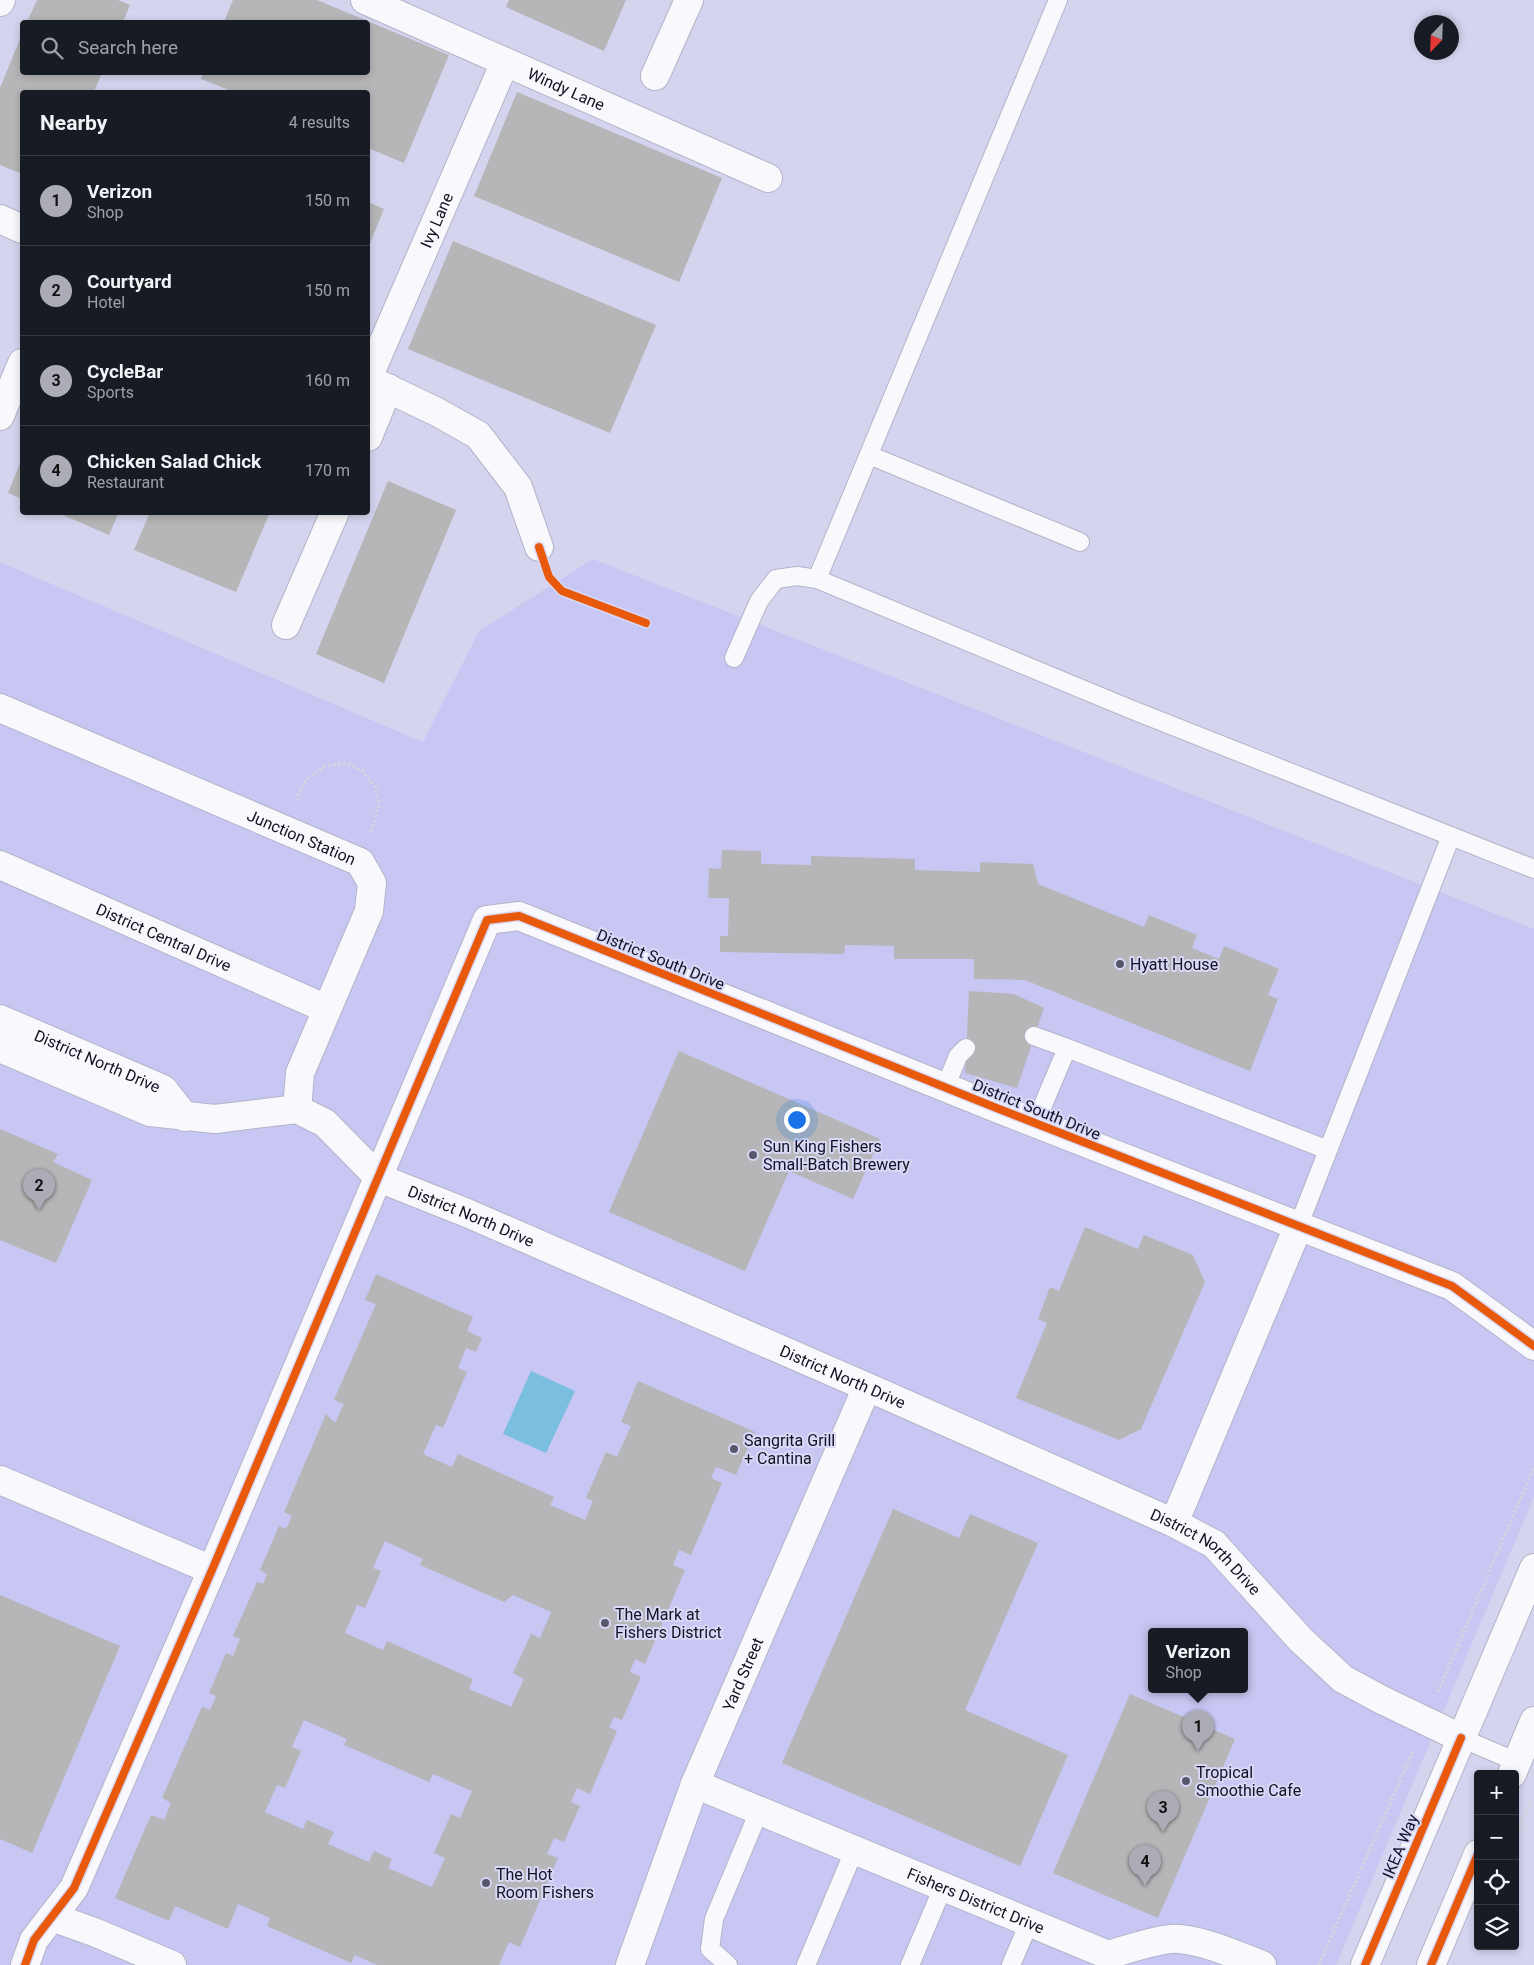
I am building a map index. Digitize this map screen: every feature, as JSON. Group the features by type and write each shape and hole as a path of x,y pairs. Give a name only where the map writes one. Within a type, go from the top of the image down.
{"street":[{"name":"Windy Lane","path":"365,0 768,178"},
{"path":"655,76 689,0"},
{"name":"Ivy Lane","path":"370,418 374,382 505,62"},
{"path":"0,219 20,229"},
{"path":"0,416 20,368"},
{"path":"374,382 437,412 478,435 518,487 539,547"},
{"path":"286,625 334,515"},
{"name":"Junction Station","path":"0,708 360,862 372,883 369,911 300,1073 297,1109"},
{"name":"District Central Drive","path":"0,865 327,1009"},
{"name":"District South Drive","path":"379,1178 487,920 519,916 1035,1124 1452,1286 1534,1346"},
{"name":"District North Drive","path":"0,1019 163,1089 185,1117"},
{"name":"District North Drive","path":"0,1048 150,1112 215,1119 297,1109 324,1123 379,1178 467,1213 1174,1523 1214,1544 1301,1640 1343,1679 1460,1738"},
{"path":"24,1965 34,1940 74,1888 379,1178"},
{"path":"1174,1523 1298,1227"},
{"name":"Yard Street","path":"630,1965 695,1784 867,1387"},
{"path":"0,1480 212,1570"},
{"name":"IKEA Way","path":"1364,1965 1534,1568"},
{"path":"1514,1768 1534,1721"},
{"name":"Fishers District Drive","path":"695,1784 758,1812 1029,1922 1106,1960 1140,1945 1179,1938 1219,1957 1262,1965"},
{"path":"1431,1965 1475,1860"},
{"path":"52,1917 94,1932 172,1965"}],"lane":[{"path":"817,579 1058,0"},
{"path":"869,455 1080,542"},
{"path":"734,658 759,601 776,579 797,576 817,579 1130,709 1534,868"},
{"path":"1298,1227 1451,836"},
{"path":"1034,1036 1328,1150"},
{"path":"945,1088 958,1056 966,1048"},
{"path":"1035,1124 1066,1048"},
{"path":"1460,1738 1514,1768"},
{"path":"728,1965 710,1948 714,1920 758,1812"},
{"path":"806,1965 854,1851"},
{"path":"910,1965 943,1887"},
{"path":"1011,1965 1029,1922"}],"path":[{"path":"294,804 305,781 324,766 343,763 363,771 374,787 379,805 370,837"},
{"path":"1519,1829 1534,1795"}],"shaded area":[{"path":"593,559 1534,929 1534,1497 1336,1965 0,1965 0,562 423,742 479,631"},
{"path":"531,1371 575,1391 546,1453 503,1434"}],"building":[{"path":"37,0 118,0 130,5 124,20 28,20"},
{"path":"233,0 317,0 365,20 225,20"},
{"path":"509,0 626,0 604,51 506,7"},
{"path":"370,22 449,55 404,163 370,149 370,90 229,90 201,79 202,75 370,75"},
{"path":"20,39 20,75 101,75 95,90 20,90 20,173 0,165 0,88"},
{"path":"517,92 722,178 679,282 474,196"},
{"path":"370,203 384,209 370,243"},
{"path":"453,241 656,325 610,433 408,349"},
{"path":"20,463 20,498 8,493"},
{"path":"388,481 456,510 384,683 316,654"},
{"path":"63,515 118,515 109,535"},
{"path":"149,515 269,515 236,592 134,550"},
{"name":"Hyatt House","path":"722,850 761,851 761,864 811,865 811,856 915,859 915,870 980,872 980,862 1033,864 1038,884 1144,927 1149,915 1197,935 1192,948 1219,959 1224,946 1279,969 1268,995 1278,999 1250,1071 1025,980 974,979 974,959 894,959 894,946 845,945 844,954 720,952 720,936 728,936 729,898 708,898 709,868 721,869"},
{"path":"969,991 1014,994 1044,1008 1017,1088 965,1073"},
{"name":"Sun King Fishers Small-Batch Brewery","path":"679,1051 880,1139 853,1199 789,1171 745,1271 609,1212"},
{"path":"0,1129 58,1154 53,1162 92,1180 56,1263 0,1240"},
{"path":"1085,1227 1138,1249 1144,1235 1193,1255 1205,1282 1141,1429 1119,1440 1016,1398 1047,1323 1038,1319 1050,1287 1059,1291"},
{"name":"The Mark at Fishers District","path":"376,1274 473,1317 467,1331 482,1338 476,1352 466,1348 458,1368 467,1372 443,1428 436,1425 423,1454 452,1467 458,1454 554,1497 550,1505 585,1520 593,1501 586,1498 606,1452 617,1457 631,1426 621,1422 638,1381 755,1432 736,1475 716,1467 711,1478 722,1483 691,1555 679,1550 673,1565 685,1570 645,1664 635,1659 630,1672 641,1677 622,1720 614,1717 609,1727 617,1731 590,1794 577,1788 571,1802 580,1806 564,1842 554,1838 547,1854 558,1858 520,1947 509,1942 499,1965 377,1965 355,1955 351,1963 267,1926 270,1918 238,1904 228,1929 175,1906 169,1921 115,1898 151,1815 164,1820 171,1803 162,1798 202,1707 210,1710 216,1696 209,1693 226,1653 233,1656 240,1639 233,1636 257,1582 263,1584 267,1574 260,1570 279,1526 286,1529 292,1516 284,1512 326,1414 335,1423 344,1404 334,1400 376,1304 365,1300","holes":["385,1541 423,1559 420,1565 504,1602 513,1595 551,1612 540,1638 531,1634 513,1673 524,1679 511,1707 469,1689 473,1679 387,1641 383,1650 345,1633 357,1605 365,1608 381,1571 373,1568","304,1720 347,1739 344,1745 429,1782 433,1774 472,1791 460,1818 451,1814 434,1853 445,1858 432,1887 388,1868 392,1859 374,1851 369,1862 328,1844 334,1832 307,1820 303,1829 265,1812 277,1785 285,1788 301,1751 292,1747"]},
{"path":"893,1509 959,1538 970,1514 1038,1543 965,1710 1068,1755 1020,1866 782,1763"},
{"path":"0,1595 120,1646 32,1853 0,1839"},
{"path":"1130,1694 1235,1739 1158,1918 1053,1873"}],"cycle path":[{"path":"539,547 549,577 562,591 646,623"},
{"path":"25,1965 34,1940 74,1888 212,1570 487,920 519,916 994,1107 1452,1286 1534,1346"},
{"path":"1365,1965 1461,1738"},
{"path":"1431,1965 1475,1860"}],"place":[{"name":"Hyatt House","path":"1120,964"},
{"name":"Sun King Fishers Small-Batch Brewery","path":"753,1155"},
{"name":"Courtyard","path":"39,1210"},
{"name":"Sangrita Grill + Cantina","path":"734,1449"},
{"name":"The Mark at Fishers District","path":"605,1623"},
{"name":"Verizon","path":"1198,1751"},
{"name":"Tropical Smoothie Cafe","path":"1186,1781"},
{"name":"CycleBar","path":"1163,1832"},
{"name":"The Hot Room Fishers","path":"486,1883"},
{"name":"Chicken Salad Chick","path":"1145,1886"}]}
